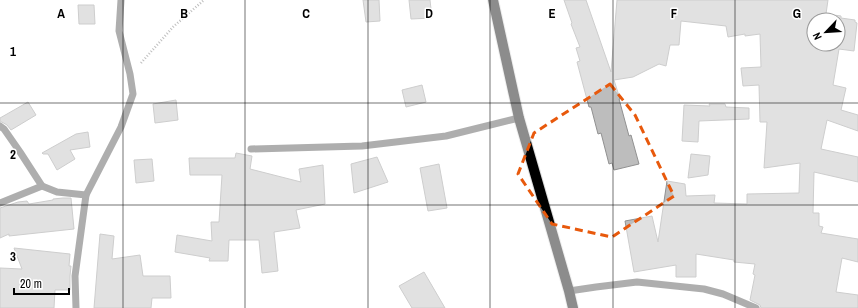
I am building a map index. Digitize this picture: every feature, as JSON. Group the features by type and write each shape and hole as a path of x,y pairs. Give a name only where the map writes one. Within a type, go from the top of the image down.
{"main road":[{"path":"493,0 519,118 573,308"}],"street":[{"path":"76,308 75,276 86,195 121,126 133,94 130,74 118,31 121,0"},
{"path":"251,149 362,146 446,136 519,118"},
{"path":"0,126 4,129 42,186 57,192 86,195"},
{"path":"0,203 42,186"},
{"path":"569,291 637,282 704,289 723,294 756,308"}],"path":[{"path":"130,74 173,27 204,0"}],"highlighted area":[{"path":"610,84 635,115 674,196 612,237 552,224 518,174 534,133"}],"building":[{"path":"363,0 379,0 380,21 366,22"},
{"path":"409,0 430,0 432,18 411,19"},
{"path":"564,0 586,0 611,72 617,0 828,0 826,12 806,12 806,52 838,52 833,85 846,88 841,110 858,115 858,131 827,120 821,149 858,157 858,182 814,172 813,213 819,213 819,226 823,227 821,233 858,239 858,262 842,258 836,292 858,295 858,308 761,308 760,305 750,300 755,275 753,274 755,264 734,262 734,260 696,254 696,277 676,277 676,265 634,272 625,221 652,216 658,242 667,181 685,184 686,196 715,195 714,203 747,204 747,194 799,193 800,163 764,168 767,122 760,122 759,85 743,86 741,68 761,67 760,34 745,36 745,34 728,37 726,26 681,21 679,45 670,45 666,66 659,64 633,77 614,80 629,136 631,135 639,164 614,170 612,163 609,164 601,133 598,134 591,107 589,107 577,62 580,61 576,48 580,47 571,24 572,23"},
{"path":"78,5 94,5 95,24 79,24"},
{"path":"846,19 855,20 857,23 854,51 846,50"},
{"path":"422,85 426,102 406,107 402,90"},
{"path":"176,100 178,120 155,123 153,104"},
{"path":"28,102 36,115 11,130 7,125 0,121 0,118"},
{"path":"709,104 725,104 726,107 749,108 749,119 699,121 698,142 682,141 684,105 710,106"},
{"path":"88,132 90,147 70,150 75,159 57,170 48,154 42,153 76,134"},
{"path":"236,153 252,156 250,169 301,182 299,169 323,165 325,204 296,210 300,228 274,232 278,271 262,273 259,240 229,240 228,261 209,261 210,258 175,252 177,235 212,241 211,222 219,222 222,175 190,175 189,158 235,158"},
{"path":"691,154 710,156 708,175 688,178"},
{"path":"377,157 388,182 354,193 351,164"},
{"path":"152,159 154,181 136,183 134,160"},
{"path":"439,164 447,208 428,211 420,168"},
{"path":"71,198 74,229 9,236 9,234 0,238 0,208 18,202 27,201 29,204"},
{"path":"100,234 114,236 112,259 140,255 143,276 170,276 171,298 152,298 151,308 94,308"},
{"path":"14,248 70,254 70,290 55,290 54,308 0,308 0,268 22,269"},
{"path":"424,272 445,308 412,308 399,286"}]}
